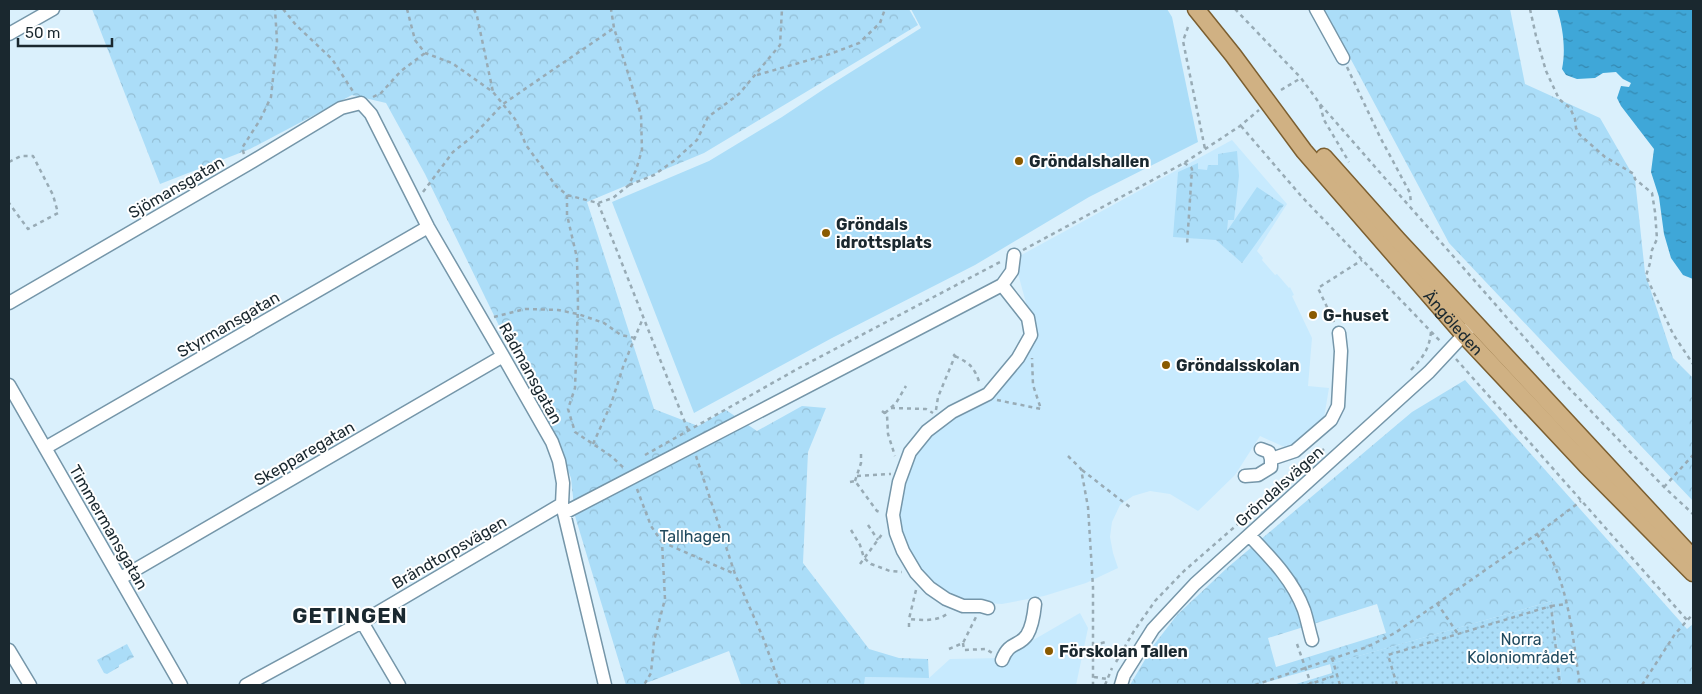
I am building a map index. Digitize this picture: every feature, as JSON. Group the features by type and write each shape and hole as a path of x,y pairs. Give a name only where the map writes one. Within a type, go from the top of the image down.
{"main road":[{"name":"Ängöleden","path":"1196,9 1233,55 1586,465 1693,573"},
{"name":"Ängöleden","path":"1470,329 1693,558"}],"street":[{"path":"9,34 53,9"},
{"path":"1316,9 1343,58"},
{"name":"Sjömansgatan","path":"9,303 341,108 360,103"},
{"name":"Rådmansgatan","path":"360,103 371,114 428,227 552,442 563,483 563,509 605,685"},
{"name":"Styrmansgatan","path":"44,448 428,227"},
{"path":"984,607 963,606 946,599 930,588 918,575 903,550 893,515 897,490 910,452 927,431 952,412 988,394 1018,358 1031,335 1028,318 1002,285 1012,271 1014,255"},
{"name":"Brändtorpsvägen","path":"246,685 627,473 1002,285"},
{"name":"Gröndalsvägen","path":"1120,685 1153,630 1195,584 1422,378 1470,329"},
{"path":"1271,459 1295,451 1331,420 1338,406 1341,351 1339,333"},
{"name":"Skepparegatan","path":"121,578 503,356"},
{"name":"Timmermansgatan","path":"9,385 181,685"},
{"path":"1245,476 1258,474 1270,467 1271,459 1269,452 1261,449"},
{"path":"1249,535 1276,564 1293,588 1304,609 1312,640"},
{"path":"1002,660 1006,650 1026,636 1036,604"},
{"path":"362,622 399,685"},
{"path":"9,650 30,685"}],"path":[{"path":"248,164 242,148 260,120 270,97 277,41 275,9"},
{"path":"283,9 296,25 332,58 360,103 381,92 401,71 425,53"},
{"path":"407,9 415,40 425,53 452,63 493,92 515,119 526,145 556,186 567,195 598,203 613,198 629,185 654,174 675,160 697,140 708,118 739,94 780,45 782,9"},
{"path":"474,9 493,92"},
{"path":"611,9 614,28 641,115 642,150 629,185"},
{"path":"756,75 830,54 859,43 880,23 885,9"},
{"path":"1235,9 1301,78 1320,104 1565,384 1664,487 1693,514"},
{"path":"1530,9 1546,71 1559,99 1570,108 1579,134 1605,157 1634,174 1636,179 1652,193 1656,239 1646,276 1673,334 1693,364"},
{"path":"414,200 421,194 453,152 472,138 503,104 614,28"},
{"path":"1188,28 1183,41 1205,150"},
{"path":"1343,58 1380,137 1410,193 1411,206"},
{"path":"1281,90 1301,78"},
{"path":"1320,104 1324,120 1353,167"},
{"path":"640,458 799,368 1184,163 1240,126 1260,109"},
{"path":"1240,126 1302,197 1449,351 1687,620"},
{"path":"9,162 21,156 33,156 53,195 58,213 28,229 10,209 9,203"},
{"path":"1184,163 1192,169 1187,244"},
{"path":"567,195 567,216 577,258 578,314 575,388 568,409 575,432 611,456 627,473 638,489 651,526 662,542 665,598 654,641 651,673 644,685"},
{"path":"1339,333 1318,288 1362,260"},
{"path":"483,320 525,309 558,310 578,314 604,324 621,335 635,338"},
{"path":"593,444 611,404 624,364 644,317"},
{"path":"891,408 926,409 935,414 938,397 955,356 951,352"},
{"path":"857,476 903,470 894,455 888,434 887,415 883,412 896,403 906,386"},
{"path":"855,481 861,463 861,452"},
{"path":"1664,487 1693,455"},
{"path":"1068,456 1081,469 1131,508"},
{"path":"1081,469 1088,507 1093,587 1094,685"},
{"path":"616,472 627,473"},
{"path":"855,481 877,511 894,523 884,532 860,564"},
{"path":"850,482 855,481"},
{"path":"1255,685 1366,647 1395,633 1581,501"},
{"path":"868,525 878,540"},
{"path":"851,530 860,545 864,558 871,564 890,571 918,575 909,627"},
{"path":"1537,534 1549,553 1558,573 1566,604 1580,685"},
{"path":"662,542 735,574"},
{"path":"1437,603 1458,634"},
{"path":"909,619 924,620 944,616 958,604"},
{"path":"1397,685 1388,655 1551,606 1566,604"},
{"path":"1551,606 1560,685"},
{"path":"949,649 963,643 984,607"},
{"path":"1642,685 1671,641 1693,614"},
{"path":"1093,645 1106,642"},
{"path":"963,643 964,650 986,649 1002,660"},
{"path":"1297,644 1309,685 1337,676"},
{"path":"1332,658 1340,685"},
{"path":"1094,677 1107,679"}],"shaded area":[{"path":"1232,140 1287,204 1257,251 1275,275 1277,274 1290,287 1294,295 1292,296 1312,338 1308,386 1329,388 1324,418 1289,449 1260,436 1235,475 1198,511 1170,494 1150,491 1133,496 1120,505 1112,522 1110,537 1118,568 1086,583 1044,596 1002,604 969,602 955,598 931,583 907,553 898,519 899,496 916,452 928,435 947,420 975,406 1035,336 1014,259"},
{"name":"Förskolan Tallen","path":"1080,613 1088,628 1076,685 864,685 864,677 929,678 950,659 1002,658"}],"green space":[{"name":"Tallhagen","path":"92,9 909,9 918,25 704,153 587,202 654,409 698,426 726,410 757,431 802,406 826,408 808,452 803,563 869,649 899,658 928,659 929,678 865,677 864,685 741,685 729,651 641,685 626,685 575,516 571,478 535,385 506,340 425,174 386,103 352,95 250,149 160,184"},
{"name":"Gröndals idrottsplats","path":"911,9 1167,9 1172,17 1198,142 1089,197 975,265 832,338 694,413 612,202 709,161 782,117 921,28"},
{"path":"1324,9 1510,9 1525,84 1600,118 1635,179 1645,273 1673,358 1693,378 1693,501 1449,243"},
{"path":"1237,151 1239,176 1234,220 1228,220 1227,231 1257,187 1284,205 1242,263 1216,240 1173,237 1178,172 1198,163 1198,169 1207,170 1208,165 1218,165 1218,154"},
{"path":"1465,380 1687,629 1693,624 1693,685 1562,685 1552,601 1257,685 1130,685 1153,646 1177,615 1227,568 1412,412","holes":["1377,604 1386,633 1276,667 1268,638"]},
{"name":"Norra Koloniområdet","path":"1552,601 1562,685 1293,685 1332,673 1330,664"},
{"path":"127,644 134,657 107,674 104,673 97,660"}],"water":[{"path":"1557,9 1693,9 1693,279 1683,275 1671,258 1664,234 1659,197 1651,172 1654,149 1617,98 1621,86 1629,87 1631,83 1623,79 1616,72 1603,73 1595,78 1577,79 1566,75 1562,69 1563,39"}],"place":[{"name":"Gröndalshallen","path":"1019,161"},
{"name":"Gröndals idrottsplats","path":"826,233"},
{"name":"G-huset","path":"1313,315"},
{"name":"Gröndalsskolan","path":"1166,365"},
{"name":"Förskolan Tallen","path":"1049,651"}],"district":[{"name":"GETINGEN","path":"350,616"}]}
